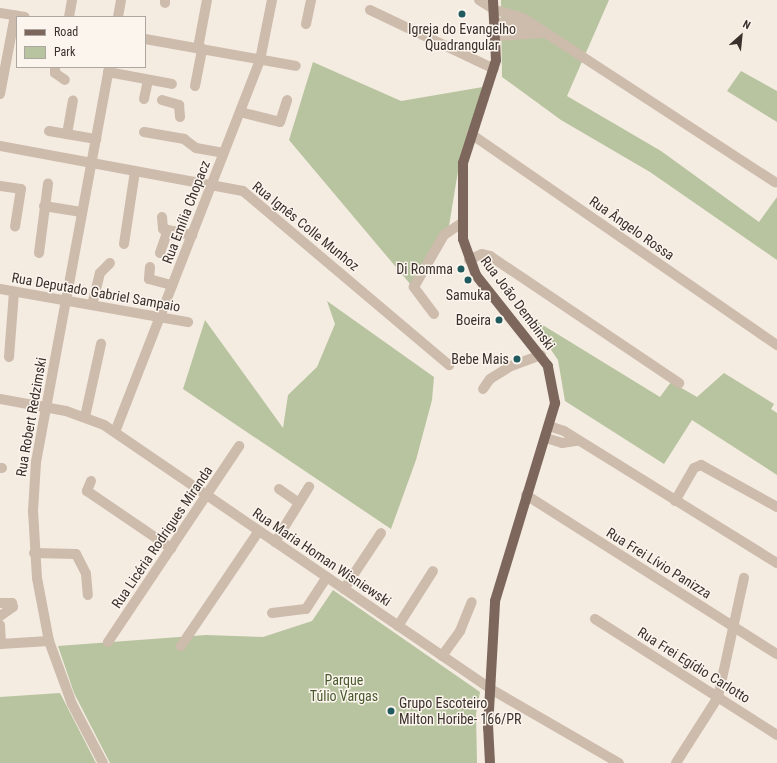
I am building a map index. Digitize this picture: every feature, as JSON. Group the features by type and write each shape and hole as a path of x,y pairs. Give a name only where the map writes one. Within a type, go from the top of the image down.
{"main road":[{"name":"Rua João Dembinski","path":"490,763 489,688 496,595 526,495 550,426 555,392 541,355 481,282 468,260 462,223 462,169 471,134 494,69 497,36 494,5"}],"street":[{"path":"69,16 72,0"},
{"path":"118,16 121,0"},
{"path":"195,86 207,0"},
{"name":"Rua Emília Chopacz","path":"115,432 260,60 272,0"},
{"path":"306,24 311,0"},
{"path":"479,0 523,18 775,182"},
{"path":"370,10 494,69"},
{"path":"0,12 20,16"},
{"path":"496,22 544,32"},
{"path":"0,94 16,32"},
{"path":"497,36 544,32"},
{"path":"146,39 296,66"},
{"path":"55,68 55,73 65,80"},
{"path":"109,70 168,84 162,101 179,105 180,117"},
{"name":"Rua Robert Redzimski","path":"103,763 72,704 49,641 34,553 34,477 109,70"},
{"path":"144,99 148,80"},
{"path":"240,112 280,122 287,100"},
{"path":"66,134 73,101"},
{"path":"49,131 96,140"},
{"path":"144,132 184,139 196,148 224,153"},
{"name":"Rua Ângelo Rossa","path":"471,134 777,345"},
{"name":"Rua Ignês Colle Munhoz","path":"0,146 238,190 251,197 449,365"},
{"path":"124,244 135,171"},
{"path":"39,253 48,184"},
{"path":"0,186 21,189 14,226"},
{"path":"44,206 82,212"},
{"path":"162,217 161,227 192,235"},
{"path":"434,314 414,287 444,235 462,223"},
{"path":"160,252 168,230"},
{"path":"468,260 482,254 490,256 679,383"},
{"path":"92,306 100,273 110,263"},
{"path":"150,267 149,279 172,284"},
{"path":"2,326 8,291"},
{"path":"8,291 9,357"},
{"name":"Rua Deputado Gabriel Sampaio","path":"8,291 188,322"},
{"path":"85,417 101,344"},
{"path":"483,389 490,379 511,366 541,355"},
{"name":"Rua Maria Homan Wisniewski","path":"0,399 46,407 85,417 115,432 489,688 619,763"},
{"path":"550,426 777,563"},
{"path":"546,438 562,443 577,441"},
{"name":"Rua Licéria Rodrigues Miranda","path":"108,642 239,446"},
{"path":"675,501 694,468 705,465 777,507"},
{"path":"91,481 87,491 171,548"},
{"path":"275,542 309,487"},
{"path":"279,489 299,503"},
{"name":"Rua Frei Lívio Panizza","path":"526,495 777,654"},
{"path":"181,646 259,531"},
{"path":"344,589 381,533"},
{"path":"34,553 76,554 86,574 88,595"},
{"path":"398,626 433,571"},
{"path":"272,613 306,609 326,577"},
{"path":"676,763 718,697 744,578"},
{"path":"442,656 460,631 472,602"},
{"path":"0,603 12,603 13,607 0,616"},
{"name":"Rua Frei Egídio Carlotto","path":"595,619 777,735"},
{"path":"0,625 1,644 49,641"}],"green space":[{"path":"501,0 609,0 567,96 661,151 759,222 777,197 777,260 650,172 561,120 502,77"},
{"path":"313,62 401,101 483,87 460,159 449,226 411,285 289,140"},
{"path":"741,71 777,91 777,122 727,91"},
{"path":"327,301 434,377 432,400 416,460 391,529 183,389 205,320 283,428 288,395 317,367 335,324"},
{"path":"528,316 660,397 671,382 697,397 724,373 774,404 771,409 777,413 777,475 692,420 664,464 565,401 558,360"},
{"name":"Parque Túlio Vargas","path":"333,590 480,692 476,714 477,763 110,763 74,693 58,646 206,635 263,637 312,621"},
{"path":"60,693 96,763 0,763 0,697"}],"place":[{"name":"Igreja do Evangelho Quadrangular","path":"462,14"},
{"name":"Di Romma","path":"461,269"},
{"name":"Samuka","path":"468,280"},
{"name":"Boeira","path":"499,320"},
{"name":"Bebe Mais","path":"517,359"},
{"name":"Grupo Escoteiro Milton Horibe- 166/PR","path":"391,711"}]}
